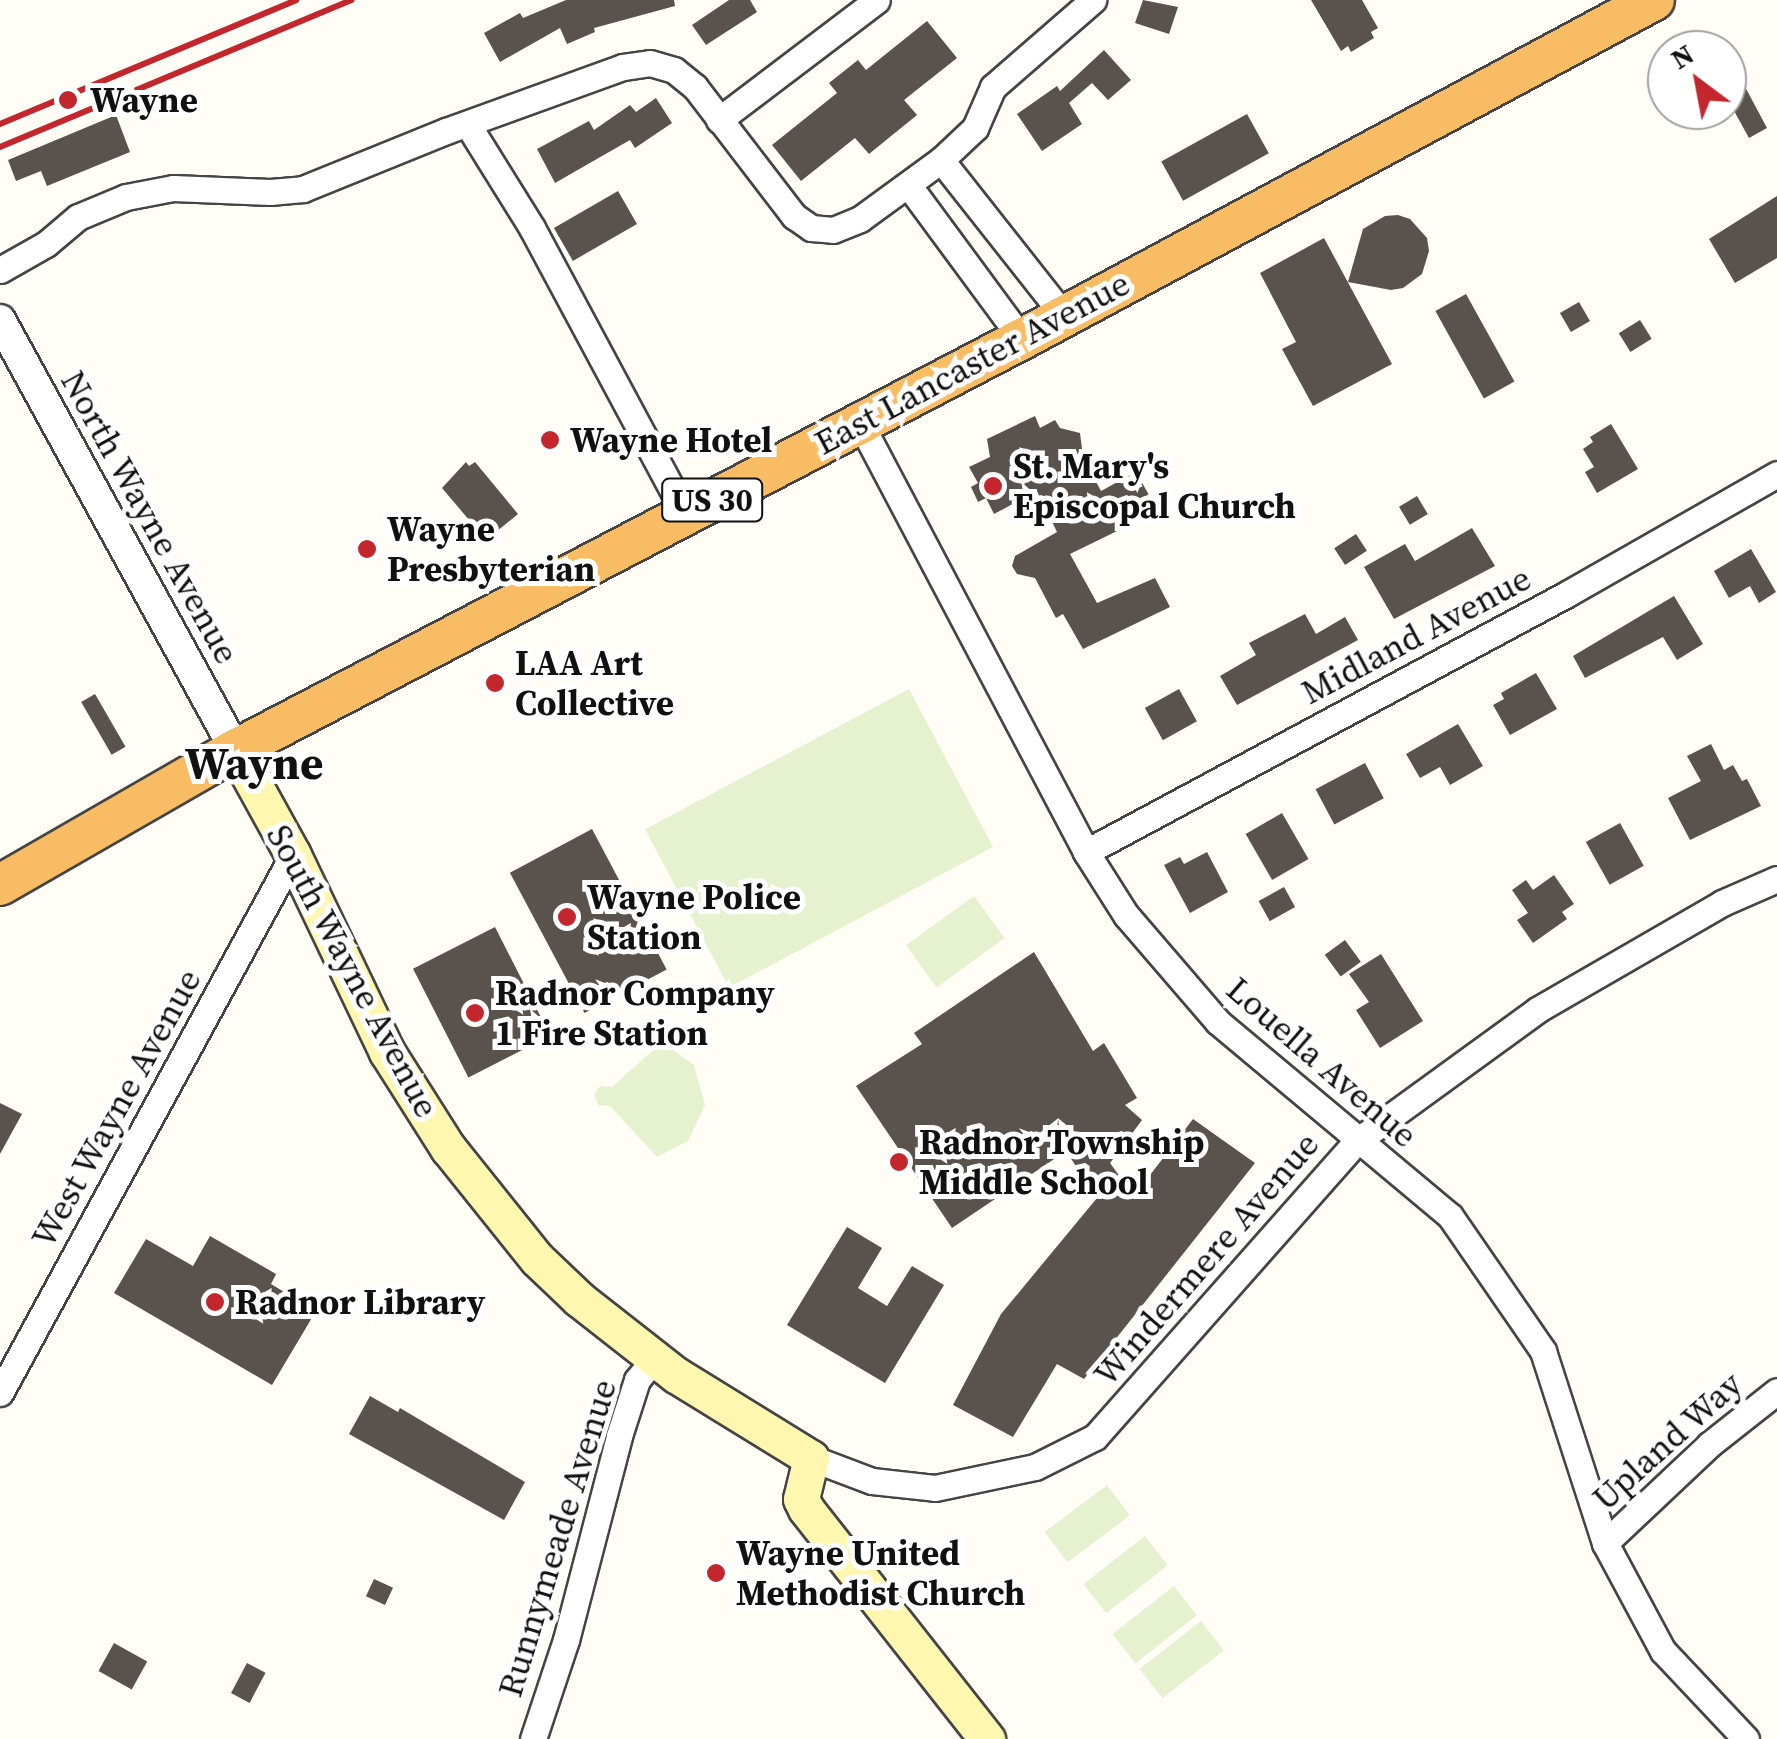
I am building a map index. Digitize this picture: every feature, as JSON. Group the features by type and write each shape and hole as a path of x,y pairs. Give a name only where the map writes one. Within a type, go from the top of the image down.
{"highway":[{"name":"East Lancaster Avenue","path":"235,750 1022,339 1654,0"},
{"name":"US 30","path":"0,884 235,750"}],"main road":[{"name":"South Wayne Avenue","path":"235,750 293,855 387,1052 448,1148 538,1259 654,1359 810,1458"},
{"path":"810,1458 801,1499 806,1509 988,1739"}],"street":[{"path":"720,120 877,0"},
{"path":"0,270 46,244 78,218 126,198 173,188 270,192 302,188 623,67 650,63 682,75 794,216 811,228 844,227 941,160 975,128 994,87 1093,0"},
{"path":"468,126 540,243 686,515"},
{"path":"941,160 1064,316"},
{"path":"908,186 1022,339"},
{"name":"North Wayne Avenue","path":"0,320 235,750"},
{"name":"Louella Avenue","path":"859,422 1086,852 1126,915 1204,1007 1357,1141 1450,1216 1544,1351 1604,1543 1663,1651 1746,1739"},
{"name":"Midland Avenue","path":"1086,852 1566,594 1777,474"},
{"name":"West Wayne Avenue","path":"0,1393 293,855"},
{"name":"Windermere Avenue","path":"810,1458 872,1482 935,1488 1035,1467 1094,1437 1357,1141 1537,1010 1722,903 1777,879"},
{"name":"Runnymeade Avenue","path":"534,1739 566,1640 618,1436 637,1380 654,1359"},
{"name":"Upland Way","path":"1604,1543 1710,1444 1777,1391"}],"green space":[{"path":"909,689 993,847 729,987 645,829"},
{"path":"974,896 1005,938 937,987 906,945"},
{"path":"662,1042 694,1065 705,1105 688,1141 657,1157 610,1106 598,1105 594,1094 600,1086 612,1087"},
{"path":"1107,1485 1130,1515 1068,1562 1045,1532"},
{"path":"1145,1536 1168,1565 1106,1613 1084,1584"},
{"path":"1174,1586 1197,1615 1135,1663 1113,1634"},
{"path":"1201,1621 1224,1650 1162,1698 1140,1669"}],"building":[{"path":"566,0 674,0 675,6 594,28 595,32 567,44 560,28 500,62 484,33 520,13 523,18"},
{"path":"729,0 750,0 757,12 706,45 692,25"},
{"path":"1143,0 1178,7 1169,34 1135,23"},
{"path":"1311,0 1362,0 1378,28 1371,32 1374,38 1351,52 1348,46 1341,51"},
{"path":"927,21 957,58 904,100 917,115 869,154 855,138 801,181 772,145 837,93 829,83 858,60 866,70"},
{"path":"1104,50 1131,80 1108,100 1092,83 1069,103 1082,124 1042,151 1017,114 1057,86 1060,91"},
{"path":"1747,90 1767,128 1749,138 1745,130"},
{"path":"656,98 672,123 635,148 630,140 555,183 537,149 589,121 594,130 630,105 636,112"},
{"path":"1247,114 1269,153 1183,201 1161,162"},
{"path":"116,115 130,152 47,186 41,171 16,181 8,160"},
{"path":"618,191 637,224 573,261 554,228"},
{"path":"1777,196 1777,258 1735,283 1709,239"},
{"path":"1385,216 1410,219 1427,238 1429,251 1422,274 1403,288 1391,290 1348,282 1363,229"},
{"path":"1324,238 1392,364 1313,406 1282,349 1296,342 1260,273"},
{"path":"1466,294 1514,381 1484,398 1435,311"},
{"path":"1579,302 1590,321 1571,332 1560,313"},
{"path":"1640,320 1652,339 1630,352 1619,333"},
{"path":"1035,416 1040,428 1055,420 1060,428 1080,433 1083,457 1101,491 1136,472 1158,511 1070,554 1097,603 1155,578 1170,607 1083,649 1063,614 1056,618 1035,578 1017,574 1012,566 1015,556 1057,532 1037,491 994,514 986,498 978,502 971,487 978,483 969,467 990,457 987,439"},
{"path":"1611,424 1638,469 1597,493 1585,472 1594,467 1583,449 1593,442 1590,437"},
{"path":"466,462 469,466 475,462 518,514 486,540 442,488"},
{"path":"1417,496 1428,514 1410,525 1399,507"},
{"path":"1472,528 1495,566 1394,619 1364,567 1405,544 1415,561"},
{"path":"1356,534 1367,551 1345,565 1334,548"},
{"path":"1751,549 1776,592 1759,603 1750,586 1729,598 1714,571"},
{"path":"1674,596 1703,644 1677,660 1663,637 1585,678 1573,656"},
{"path":"1305,614 1316,634 1345,617 1358,640 1237,705 1220,676 1256,655 1249,643"},
{"path":"1536,673 1557,709 1510,735 1493,705 1504,699 1501,693"},
{"path":"1179,689 1197,721 1163,740 1145,708"},
{"path":"95,694 126,747 112,755 81,702"},
{"path":"1458,724 1483,766 1450,785 1440,767 1420,778 1406,754"},
{"path":"1711,744 1724,770 1733,765 1742,781 1747,779 1761,806 1690,840 1668,798 1701,781 1687,756"},
{"path":"1365,763 1384,798 1334,825 1316,789"},
{"path":"1282,813 1308,859 1272,880 1246,834"},
{"path":"1620,823 1644,866 1610,885 1586,842"},
{"path":"592,829 667,969 585,1013 510,873"},
{"path":"1207,852 1228,892 1190,913 1164,865 1180,857 1184,864"},
{"path":"1554,875 1574,904 1562,912 1567,919 1533,943 1517,920 1528,913 1512,890 1526,880 1533,890"},
{"path":"1284,887 1295,907 1270,921 1259,901"},
{"path":"495,927 550,1036 468,1077 413,969"},
{"path":"1345,940 1361,962 1341,977 1325,955"},
{"path":"1034,952 1093,1051 1104,1043 1137,1098 1125,1105 1142,1120 1110,1163 1134,1196 1193,1119 1255,1163 1084,1379 1057,1364 1013,1437 953,1405 1001,1314 1097,1198 1066,1151 952,1228 856,1086 922,1044 914,1033"},
{"path":"1381,954 1423,1021 1380,1048 1356,1010 1369,1002 1349,974"},
{"path":"0,1103 22,1114 0,1154"},
{"path":"847,1227 882,1248 858,1288 887,1306 912,1266 944,1285 885,1383 787,1325"},
{"name":"Radnor Library","path":"210,1236 276,1274 271,1284 316,1311 272,1385 114,1293 146,1239 193,1266"},
{"path":"370,1396 398,1412 400,1408 525,1482 504,1520 349,1434"},
{"path":"374,1579 393,1588 385,1605 366,1596"},
{"path":"114,1643 147,1661 132,1689 98,1671"},
{"path":"247,1663 266,1673 250,1703 231,1693"}],"railway":[{"path":"0,124 296,0"},
{"path":"0,147 352,0"}],"place":[{"name":"Wayne","path":"68,100"},
{"name":"Wayne Hotel","path":"550,440"},
{"name":"St. Mary's Episcopal Church","path":"993,486"},
{"name":"Wayne Presbyterian","path":"367,549"},
{"name":"LAA Art Collective","path":"495,683"},
{"name":"Wayne Police Station","path":"567,917"},
{"name":"Radnor Company 1 Fire Station","path":"475,1013"},
{"name":"Radnor Township Middle School","path":"899,1162"},
{"name":"Radnor Library","path":"215,1302"},
{"name":"Wayne United Methodist Church","path":"716,1573"}],"district":[{"name":"Wayne","path":"254,764"}]}
